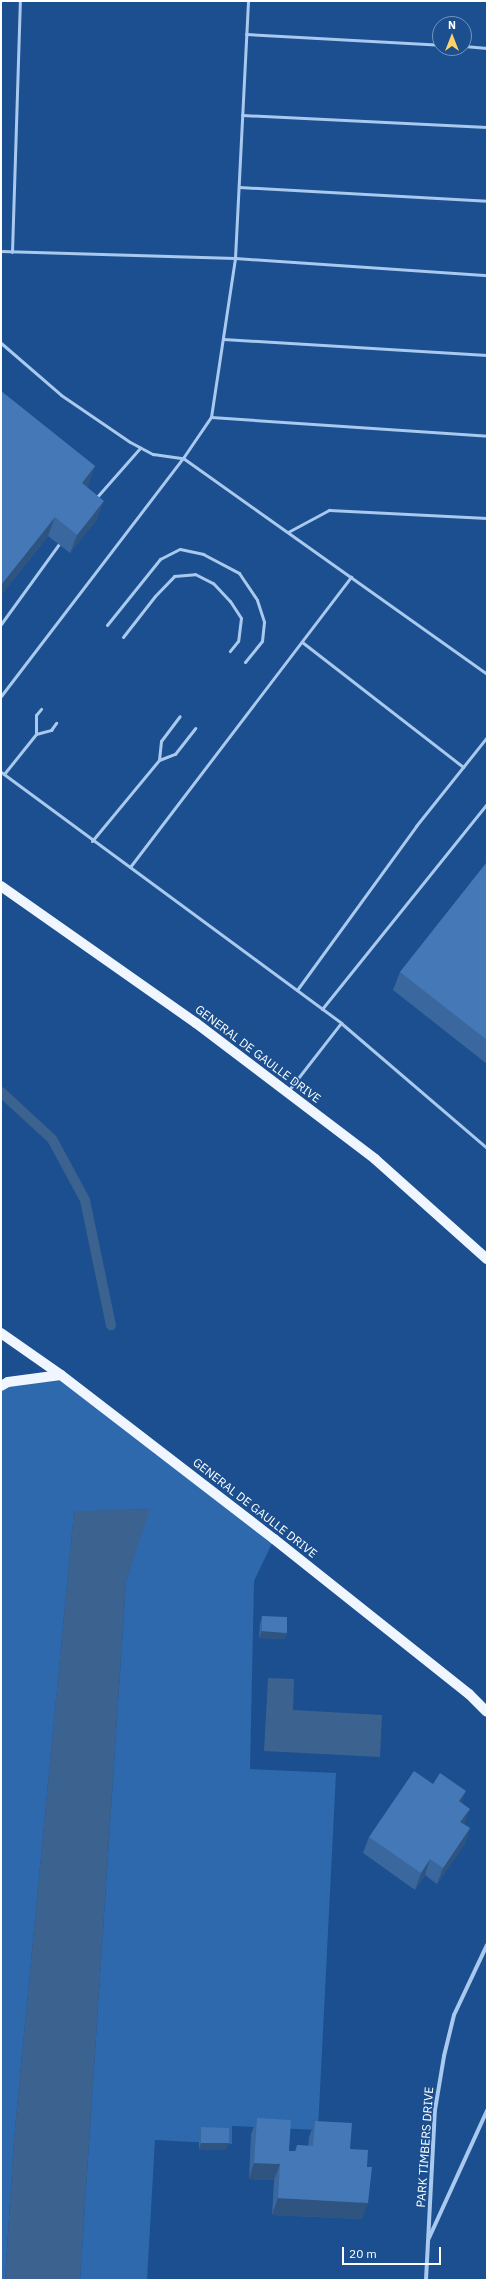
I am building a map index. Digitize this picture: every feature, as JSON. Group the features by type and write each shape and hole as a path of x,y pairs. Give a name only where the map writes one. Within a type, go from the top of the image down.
{"main road":[{"name":"GENERAL DE GAULLE DRIVE","path":"1,886 196,1022 375,1159 487,1259"},
{"name":"GENERAL DE GAULLE DRIVE","path":"1,1333 61,1375 332,1585 469,1694 487,1712"},
{"path":"1,1386 8,1382 61,1375"}],"street":[{"name":"PARK TIMBERS DRIVE","path":"426,2280 435,2110 444,2056 454,2015 487,1945"},
{"name":"PARK TIMBERS DRIVE","path":"428,2240 487,2111"}],"lane":[{"path":"12,252 20,1"},
{"path":"1,696 183,458 211,417 235,258 248,1"},
{"path":"246,34 432,45"},
{"path":"472,47 487,48"},
{"path":"242,115 487,127"},
{"path":"239,187 487,201"},
{"path":"1,251 235,258 487,275"},
{"path":"223,338 487,355"},
{"path":"1,343 62,395 140,448 153,454 183,458 487,674"},
{"path":"211,417 487,436"},
{"path":"91,504 140,448"},
{"path":"288,532 329,510 487,518"},
{"path":"1,624 59,544"},
{"path":"107,625 160,559 180,549 203,554 240,573 257,600 264,622 262,641 245,662"},
{"path":"123,637 155,596 174,576 195,574 213,583 230,601 241,618 238,641 230,651"},
{"path":"130,867 351,577"},
{"path":"302,642 463,767"},
{"path":"36,734 36,716 41,710"},
{"path":"159,760 161,741 180,716"},
{"path":"4,774 36,734 50,730 56,723"},
{"path":"92,841 159,760 175,754 195,728"},
{"path":"297,990 416,826 487,737"},
{"path":"1,772 92,841 130,867 341,1023 487,1148"},
{"path":"322,1009 487,804"},
{"path":"287,1092 341,1023"}],"shaded area":[{"path":"61,1375 274,1539 254,1581 250,1769 336,1773 318,2130 232,2126 232,2144 155,2140 147,2280 80,2280 126,1581 149,1509 74,1512 14,2139 5,2280 1,2280 1,1386"},
{"path":"150,1509 126,1581 80,2280 5,2280 14,2139 74,1511"},
{"path":"268,1678 294,1679 293,1710 382,1715 380,1757 264,1751"}],"building":[{"path":"1,391 95,466 82,483 104,501 77,535 55,517 1,585"},
{"path":"487,862 487,1040 400,972"},
{"path":"262,1616 287,1617 287,1633 262,1631"},
{"path":"414,1771 433,1784 440,1773 466,1791 459,1801 470,1809 460,1822 470,1828 443,1868 430,1859 421,1873 369,1837"},
{"path":"257,2118 291,2120 289,2151 296,2151 297,2145 313,2146 315,2121 352,2123 350,2149 368,2150 367,2167 372,2167 368,2203 278,2198 280,2164 254,2163"},
{"path":"201,2127 229,2128 229,2143 201,2143"}],"waterway":[{"path":"1,1092 52,1139 85,1200 111,1325"}]}
